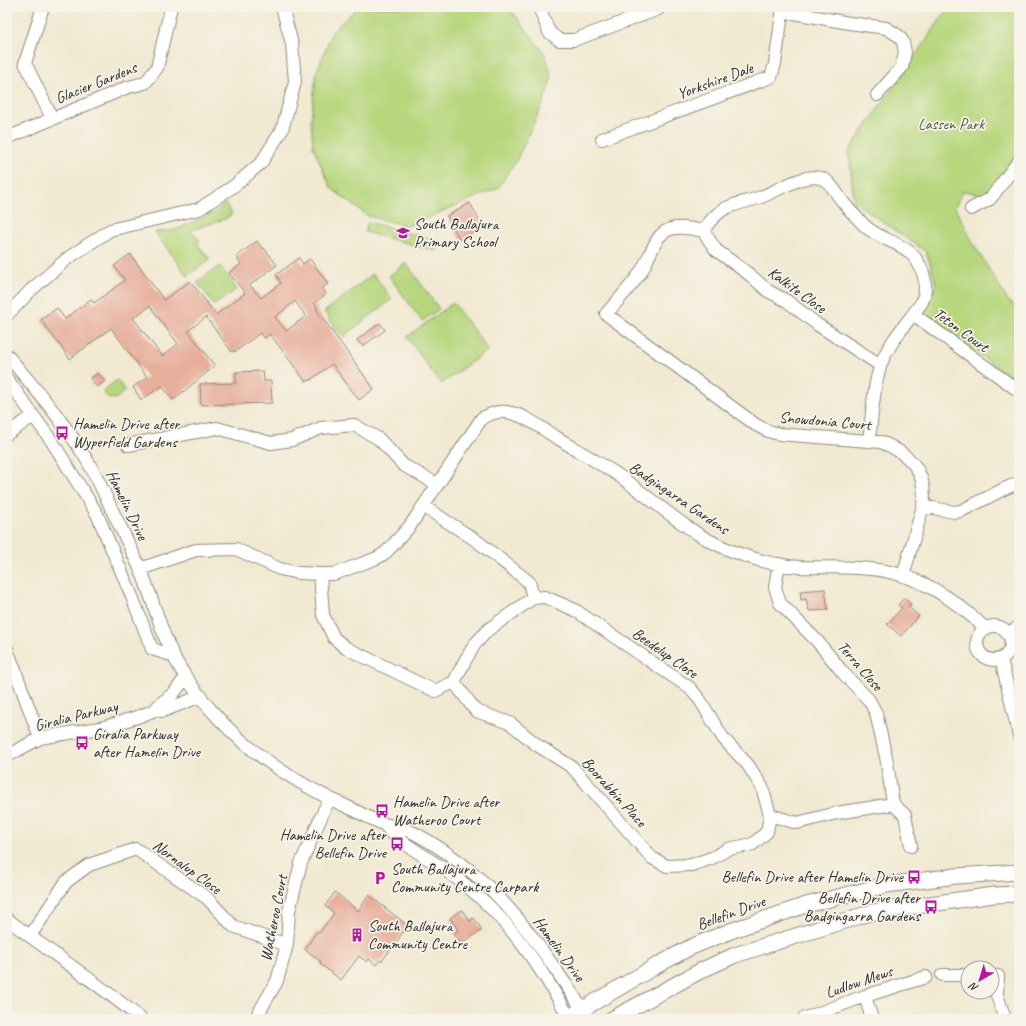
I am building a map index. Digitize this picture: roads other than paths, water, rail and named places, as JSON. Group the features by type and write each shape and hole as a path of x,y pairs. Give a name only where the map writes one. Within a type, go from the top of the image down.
{"main road":[{"name":"Bellefin Drive","path":"568,1018 585,1014 691,947 733,930 806,905 886,885 956,876 1019,872"},
{"path":"612,1019 702,970 735,955 866,914 994,895 1019,894"}],"street":[{"path":"43,7 25,63 52,118"},
{"name":"Glacier Gardens","path":"7,138 128,86 145,83 157,68 171,7"},
{"path":"7,315 31,290 68,258 110,230 199,209 234,186 261,163 282,130 295,82 292,44 282,7"},
{"path":"539,7 549,32 559,40 574,40 661,7"},
{"path":"783,9 849,23 886,28 899,36 903,42 905,52 902,67 877,95"},
{"name":"Yorkshire Dale","path":"602,139 771,77 775,64 783,9"},
{"path":"971,209 990,199 1019,161"},
{"path":"703,231 716,214 726,208 760,197 804,178 817,177 831,184 842,201 865,226 879,236 904,247 916,258 923,273 925,289 922,302 892,344 880,365 876,382 869,441"},
{"name":"Snowdonia Court","path":"703,231 680,228 669,230 660,235 641,271 606,314 756,425 768,431 779,434 881,442 895,448 914,465 924,485 925,495 924,506 904,576"},
{"name":"Kalkite Close","path":"703,231 716,250 750,274 768,291 796,308 818,325 880,365"},
{"name":"Teton Court","path":"913,314 1019,391"},
{"name":"Hamelin Drive","path":"10,359 7,378 53,443 97,514 131,594 152,649 174,656"},
{"name":"Hamelin Drive","path":"10,359 46,401 91,468 140,569 174,656 186,677 220,719 263,759 289,776 329,799 382,823 404,828 416,834 450,854 468,868 486,884 513,913 540,947 585,1014"},
{"name":"Badgingarra Gardens","path":"140,569 196,550 236,549 280,569 299,573 320,574 334,574 377,558 399,540 482,418 492,413 502,411 520,415 615,474 697,534 725,549 779,564 798,567 846,568 884,571 904,576 932,588 955,603 986,629"},
{"path":"7,434 33,416"},
{"path":"128,445 217,428 271,443 292,440 321,428 354,425 378,439 403,465 437,484"},
{"path":"924,506 954,512 961,511 1019,483"},
{"path":"320,574 323,615 334,638 346,648 435,691 454,682 475,644 484,634 495,624 533,598 529,582 477,541 423,506"},
{"name":"Terra Close","path":"779,564 775,587 780,603 818,642 844,674 869,700 876,713 893,804"},
{"name":"Beedelup Close","path":"533,598 545,597 575,610 690,688 700,700 723,738 748,765 762,787 770,815 768,832 753,844 728,849"},
{"path":"997,627 1007,634 1010,645 1009,651 1001,659 995,660 984,657 978,648 978,637 986,629 997,627"},
{"path":"1007,634 1019,627"},
{"path":"7,649 40,738"},
{"path":"1001,659 1019,736"},
{"name":"Giralia Parkway","path":"155,710 174,693 186,677"},
{"name":"Boorabbin Place","path":"454,682 476,711 510,723 536,745 572,767 652,858 667,866 691,865 712,858 728,849"},
{"name":"Giralia Parkway","path":"7,756 40,738 105,727 155,710 163,711 201,696"},
{"name":"Watheroo Court","path":"255,1019 277,980 288,945 289,911 301,863 329,799"},
{"path":"770,815 797,823 837,813 893,804 905,815 911,846"},
{"name":"Hamelin Drive","path":"382,823 399,839 442,868 480,897 512,931 541,972 568,1018"},
{"name":"Nornalup Close","path":"30,936 66,882 89,865 136,849 207,898 233,926 288,945"},
{"path":"7,919 114,997 141,1019"},
{"path":"942,975 960,975"},
{"name":"Ludlow Mews","path":"803,1019 865,996 926,977"},
{"path":"865,996 872,1019"},
{"path":"999,1000 1005,1019"}],"place":[{"name":"South Ballajura Primary School","path":"403,233"},
{"name":"Hamelin Drive after Wyperfield Gardens","path":"62,433"},
{"name":"Giralia Parkway after Hamelin Drive","path":"82,743"},
{"name":"Hamelin Drive after Watheroo Court","path":"382,811"},
{"name":"Hamelin Drive after Bellefin Drive","path":"397,844"},
{"name":"Bellefin Drive after Hamelin Drive","path":"914,877"},
{"name":"South Ballajura Community Centre Carpark","path":"380,878"},
{"name":"Bellefin Drive after Badgingarra Gardens","path":"931,907"},
{"name":"South Ballajura Community Centre","path":"357,935"}],"park label":[{"name":"Lassen Park","path":"951,124"}]}
